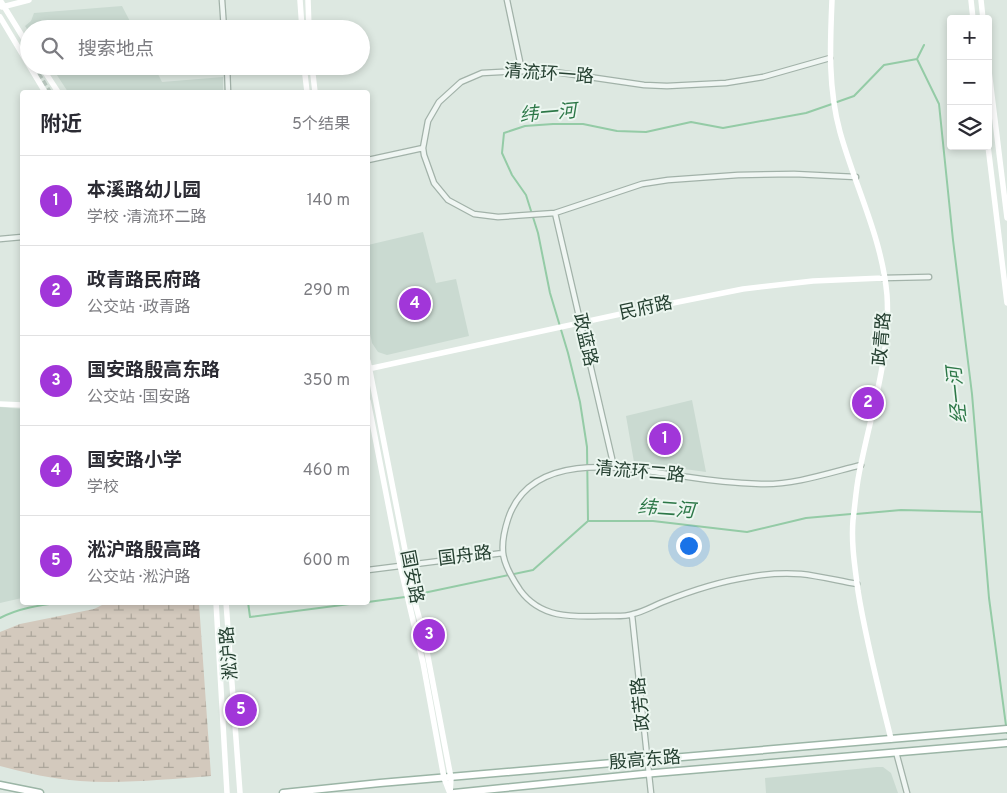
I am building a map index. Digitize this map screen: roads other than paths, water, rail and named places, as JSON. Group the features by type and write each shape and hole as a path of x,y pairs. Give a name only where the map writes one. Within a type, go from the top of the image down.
{"main road":[{"name":"殷高东路","path":"283,793 1007,730"},
{"name":"殷高东路","path":"454,793 650,773 1007,743"},
{"path":"0,785 40,793"}],"street":[{"path":"20,34 1,5 29,0"},
{"path":"222,0 223,20"},
{"path":"300,0 301,20"},
{"path":"308,0 309,20"},
{"path":"507,0 522,70"},
{"name":"政青路","path":"832,0 830,58 831,84 835,108 840,132 856,177 879,254 886,295 884,351 861,465 853,522 852,545 863,620 891,739"},
{"path":"971,0 973,15"},
{"path":"981,0 983,15"},
{"path":"0,17 20,52"},
{"path":"0,26 14,43"},
{"name":"清流环一路","path":"830,58 735,82 667,86 644,85 555,72 522,70 482,73 469,77 453,87 432,112 426,126 423,148 426,162 434,183 454,204 474,214 498,217 555,213 642,184 668,180 738,175 794,174 856,177"},
{"path":"34,75 44,90"},
{"path":"46,75 57,90"},
{"path":"227,75 228,90"},
{"path":"305,75 307,90"},
{"path":"313,75 315,90"},
{"path":"992,96 1007,218"},
{"path":"370,160 423,148"},
{"path":"989,150 1006,280 1007,303"},
{"name":"政蓝路","path":"555,213 614,467"},
{"path":"0,239 20,237"},
{"name":"民府路","path":"370,369 743,289 813,281 928,277"},
{"name":"国安路","path":"370,379 408,564 423,664 450,793"},
{"path":"0,404 20,406"},
{"name":"国安路","path":"370,411 404,584 413,607"},
{"name":"清流环二路","path":"857,584 801,574 749,577 732,580 665,601 632,615 580,617 560,615 545,611 527,600 507,571 503,553 503,534 510,512 527,487 553,473 581,468 614,467 716,481 764,484 804,479 861,465"},
{"name":"国舟路","path":"370,570 503,553"},
{"name":"淞沪路","path":"216,605 227,793"},
{"name":"淞沪路","path":"226,605 240,793"},
{"name":"政芳路","path":"632,615 651,793"},
{"path":"896,752 907,793"}],"waterway":[{"path":"917,59 924,45"},
{"name":"经一河","path":"917,59 939,104 972,394 989,598 1007,733"},
{"name":"纬一河","path":"837,102 854,96 884,65 917,59"},
{"name":"纬一河","path":"588,521 587,447 580,402 550,293 538,233 526,195 512,175 502,153 504,133 525,126 553,124 583,124 617,131 646,132 691,122 723,128 806,113 832,104"},
{"name":"纬二河","path":"856,514 901,510 982,512"},
{"name":"纬二河","path":"414,595 533,570 588,521 653,521 747,532 806,518 851,514"},
{"name":"纬二河","path":"370,602 405,597"},
{"name":"纬二河","path":"0,618 22,609 44,605"},
{"name":"纬二河","path":"248,605 250,617 342,605"}],"tunnel":[{"path":"39,75 48,90"}],"place":[{"name":"国安路小学","path":"415,304"},
{"name":"政青路民府路","path":"868,403"},
{"name":"本溪路幼儿园","path":"665,439"},
{"name":"国安路殷高东路","path":"429,635"},
{"name":"淞沪路殷高路","path":"241,710"}]}
